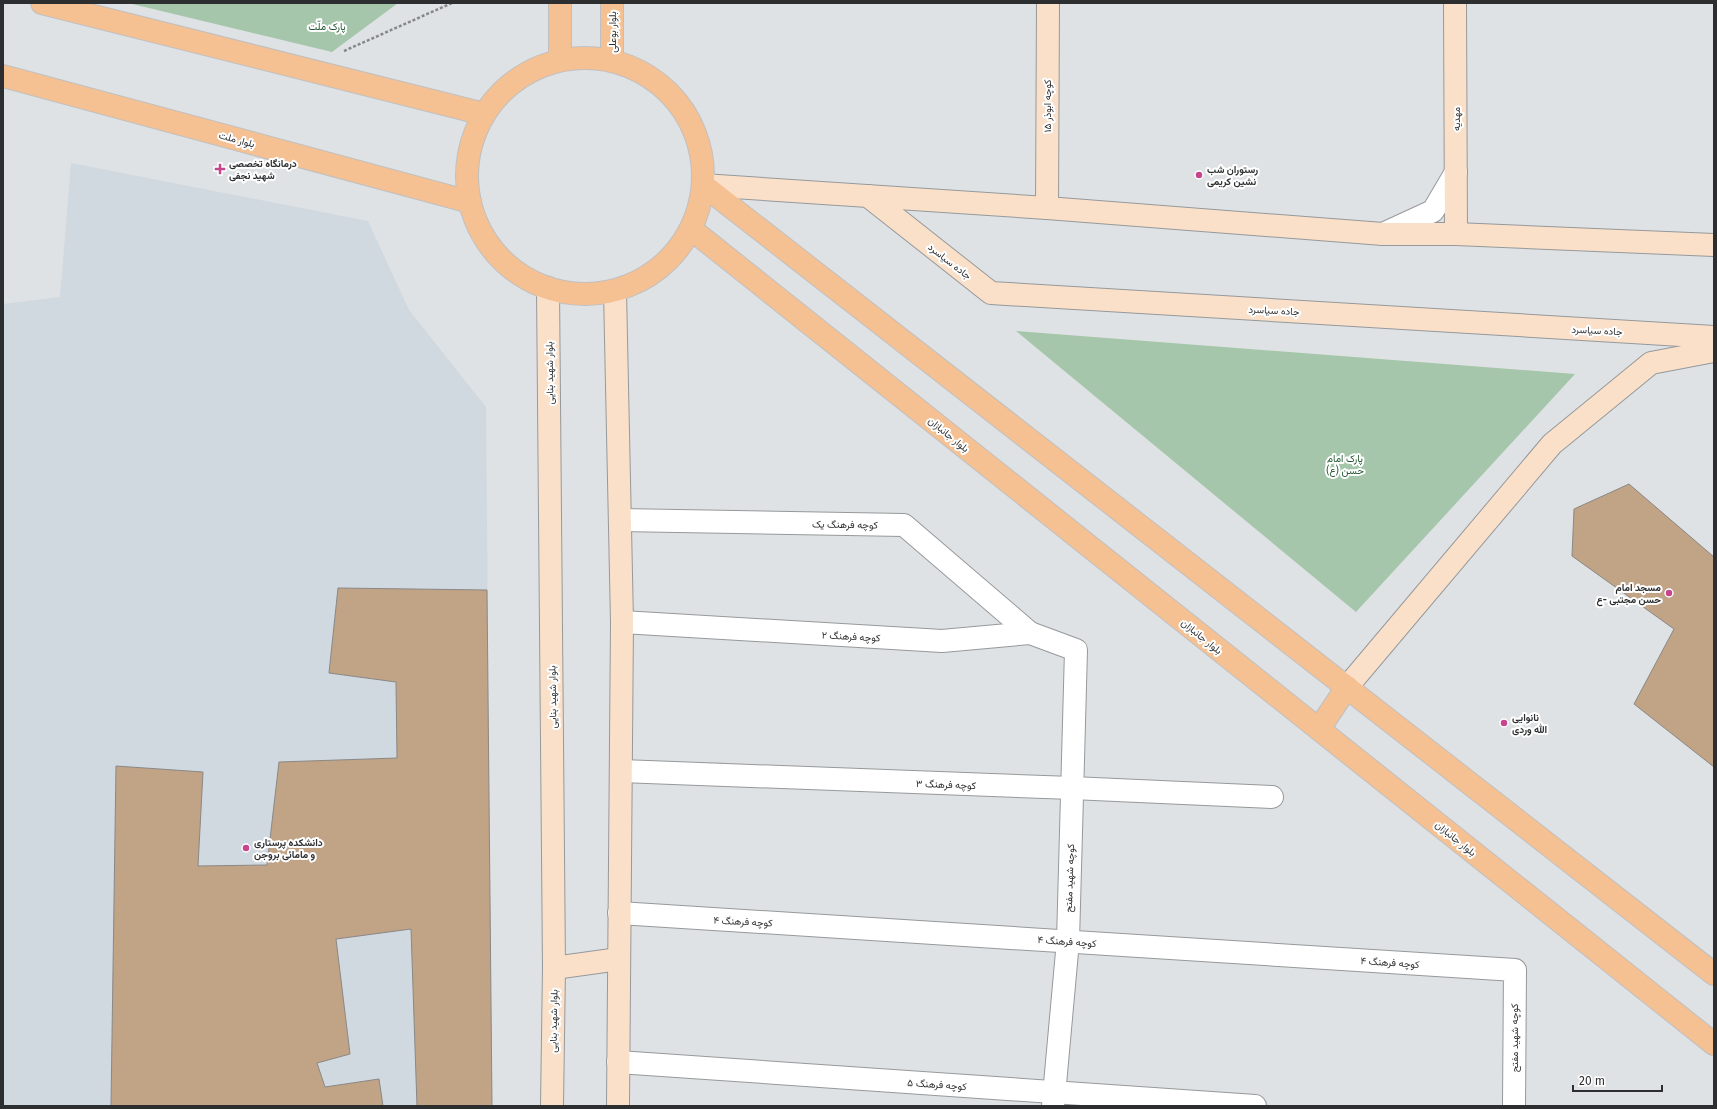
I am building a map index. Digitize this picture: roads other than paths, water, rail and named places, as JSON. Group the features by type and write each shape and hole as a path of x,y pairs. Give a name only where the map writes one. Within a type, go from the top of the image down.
{"main road":[{"path":"42,3 484,114"},
{"path":"560,3 560,60"},
{"name":"بلوار بوعلی","path":"612,3 612,61"},
{"name":"کوچه ابوذر ۱۵","path":"1047,208 1048,3"},
{"name":"مهدیه","path":"1455,3 1456,234"},
{"path":"586,58 612,61 643,73 669,93 689,120 701,151 703,185 699,207 691,229 672,257 646,278 615,291 593,294 570,294 548,288 521,275 498,256 481,231 470,202 467,172 472,142 484,114 504,90 530,71 560,60 586,58"},
{"name":"بلوار ملت","path":"3,76 470,202"},
{"path":"703,185 1047,208 1383,234 1456,234 1714,245"},
{"path":"703,185 1714,974"},
{"name":"جاده سیاسرد","path":"868,196 991,293 1714,337"},
{"name":"بلوار جانبازان","path":"691,229 1714,1044"},
{"name":"بلوار شهید بنایی","path":"548,288 554,968 552,1106"},
{"path":"615,291 622,622 618,1106"},
{"path":"1319,729 1347,688 1552,444 1651,363 1714,351"},
{"path":"554,968 619,959"}],"street":[{"path":"1383,234 1433,211 1456,172"},
{"name":"کوچه فرهنگ یک","path":"620,520 904,525 1030,633"},
{"name":"کوچه فرهنگ ۲","path":"622,622 942,641 1030,633 1076,650"},
{"name":"کوچه شهید مفتح","path":"1054,1099 1068,941 1076,650"},
{"name":"کوچه فرهنگ ۳","path":"621,771 1272,797"},
{"name":"کوچه فرهنگ ۴","path":"619,913 1514,970"},
{"name":"کوچه شهید مفتح","path":"1514,970 1514,1106"},
{"name":"کوچه فرهنگ ۵","path":"618,1062 1054,1099 1255,1106"}],"place":[{"name":"درمانگاه تخصصی شهید نجفی","path":"220,169"},
{"name":"رستوران شب نشین کریمی","path":"1199,175"},
{"name":"مسجد امام حسن مجتبی -ع","path":"1669,593"},
{"name":"نانوایی الله وردی","path":"1504,723"},
{"name":"دانشکده پرستاری و مامائی بروجن","path":"246,848"}],"park label":[{"name":"پارک ملّت","path":"327,26"},
{"name":"پارک امام حسن (ع)","path":"1345,464"}]}
